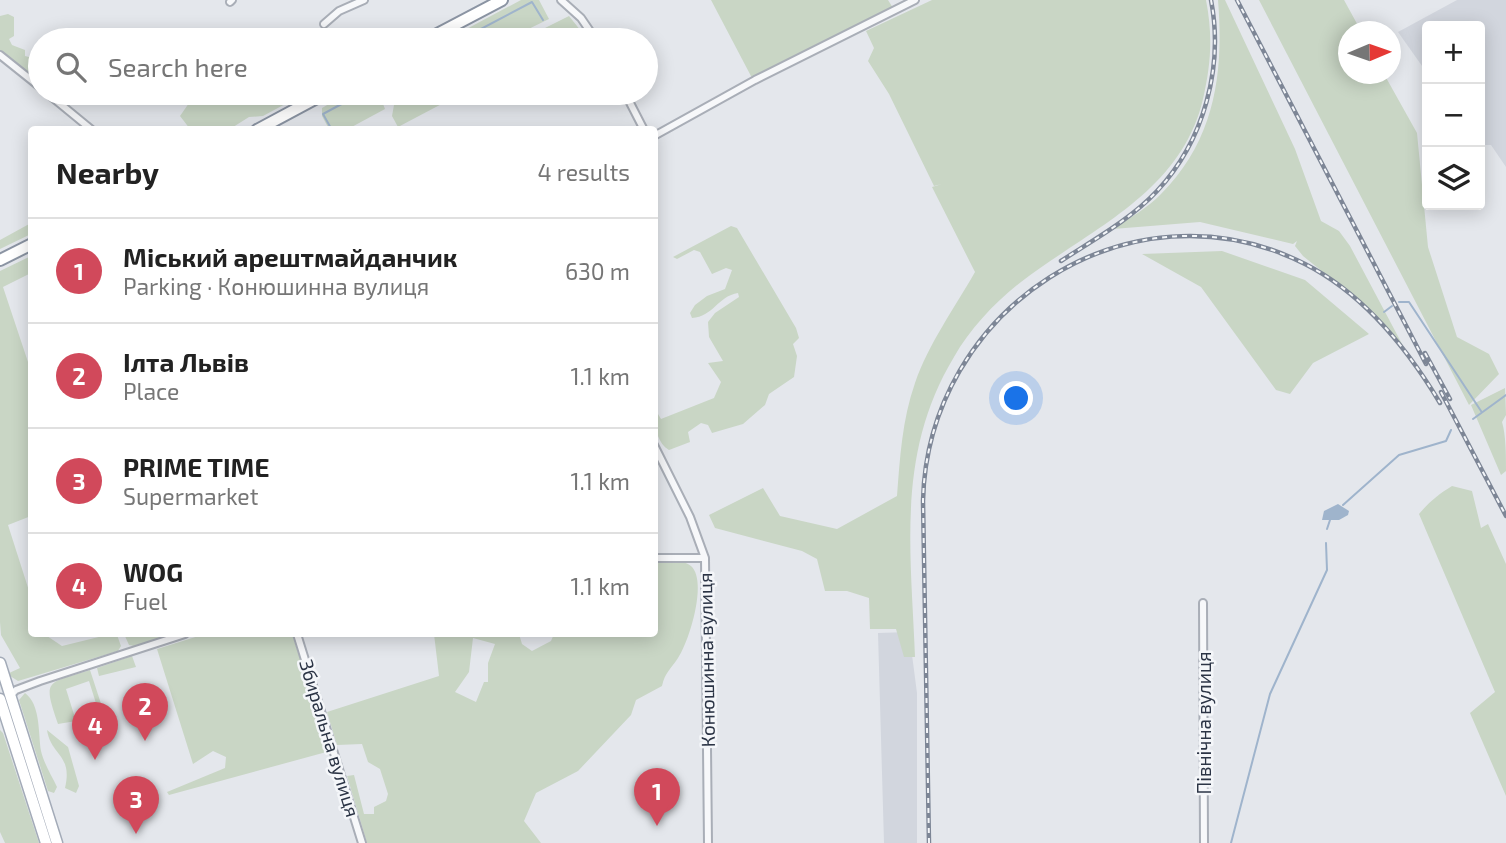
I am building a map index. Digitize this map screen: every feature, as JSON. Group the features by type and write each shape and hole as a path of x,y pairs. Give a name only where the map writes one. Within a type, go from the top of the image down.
{"highway":[{"path":"449,28 502,0"},
{"path":"264,126 304,105"},
{"path":"0,260 28,246"}],"main road":[{"path":"0,663 3,704 46,843"},
{"path":"3,704 57,843"}],"street":[{"path":"324,24 339,11 364,0"},
{"path":"561,0 588,28"},
{"path":"658,134 755,80 915,0"},
{"path":"0,55 28,77"},
{"path":"62,105 87,126"},
{"path":"631,105 643,126"},
{"name":"Конюшинна вулиця","path":"658,453 690,517 705,558 708,843"},
{"path":"658,558 705,558"},
{"name":"Північна вулиця","path":"1203,603 1204,843"},
{"path":"3,704 40,681 176,637"},
{"name":"Збиральна вулиця","path":"298,637 362,843"}],"shaded area":[{"path":"1457,0 1506,0 1506,167 1491,145 1485,145 1485,21 1422,21 1422,66 1401,36 1401,30"},
{"path":"909,632 917,693 917,843 884,843 878,633"}],"green space":[{"path":"521,0 539,0 549,19 531,28 468,28"},
{"path":"711,0 888,0 893,8 752,78"},
{"path":"932,0 1206,0 1210,50 1203,99 1192,132 1175,160 1130,206 1002,298 975,326 954,357 936,393 923,429 915,466 910,541 915,657 904,657 896,629 870,629 869,598 847,591 825,591 817,559 802,551 715,528 709,515 763,488 780,516 837,529 897,496 904,425 915,383 935,340 975,272 932,187 942,184 934,186 889,94 868,61 874,48 866,31"},
{"path":"1218,0 1225,0 1295,149 1321,221 1339,231 1350,246 1410,359 1369,309 1303,256 1295,246 1297,241 1293,244 1200,222 1113,229 1161,194 1194,151 1212,104 1217,79"},
{"path":"1259,0 1344,0 1356,21 1338,21 1338,84 1390,84 1417,133 1422,210 1424,210 1428,247 1457,337 1489,354 1499,374 1469,405"},
{"path":"8,14 14,17 14,36 9,39 12,45 25,50 25,56 28,57 28,75 0,52 0,16"},
{"path":"569,16 579,28 545,28"},
{"path":"188,105 283,105 263,116 249,117 235,126 188,126 180,116"},
{"path":"327,105 383,105 385,109 354,126 327,126 322,116 322,108"},
{"path":"394,105 440,105 400,126 392,116"},
{"path":"28,225 28,235 0,249 0,240"},
{"path":"731,226 737,228 796,328 799,338 793,344 797,356 794,377 769,394 765,405 743,424 712,433 708,425 701,423 688,432 690,442 669,450 658,434 658,414 661,419 714,398 721,382 708,363 723,361 709,337 708,322 715,313 739,297 738,293 731,295 705,314 692,318 690,313 695,305 707,296 725,289 732,270 726,268 712,274 700,252 694,250 677,259 673,257"},
{"path":"1222,251 1305,280 1369,334 1313,363 1290,394 1276,390 1201,287 1142,254"},
{"path":"28,257 28,274 3,287 28,362 28,517 8,525 28,588 28,637 48,637 62,646 99,637 118,637 121,646 118,651 18,681 7,674 20,668 1,635 0,622 0,271"},
{"path":"1505,388 1506,415 1502,422 1506,471 1501,475 1471,405"},
{"path":"1452,486 1472,491 1481,528 1488,524 1506,564 1506,796 1470,713 1495,692 1419,514 1434,498"},
{"path":"658,562 683,562 691,566 696,574 697,597 691,626 682,650 662,686 636,700 631,715 578,771 536,793 524,821 541,843 367,843 347,776 354,775 364,814 374,814 374,807 386,801 388,794 380,769 368,762 362,744 337,745 327,712 439,676 434,637 520,637 522,644 532,651 551,641 553,637 658,637","holes":["473,638 495,644 488,663 488,682 484,682 476,702 455,692 469,672"]},
{"path":"125,637 162,637 134,646 129,645"},
{"path":"195,637 293,637 330,751 169,795 167,792 225,768 226,757 213,751 193,764 157,649"},
{"path":"132,656 136,667 99,676 97,668"},
{"path":"90,670 105,716 100,716 89,681 66,689 76,721 58,724 50,698 52,685"},
{"path":"25,693 34,705 41,751 57,787 54,793 48,791 19,700"},
{"path":"0,730 39,843 5,843 0,832"},
{"path":"47,730 68,747 79,786 76,793 65,788 66,768 49,739"}],"water":[{"path":"1338,504 1349,511 1348,515 1339,520 1322,520 1324,511"}],"waterway":[{"path":"483,28 532,2 543,20"},
{"path":"330,126 323,114 340,105"},
{"path":"1399,302 1409,302 1481,411"},
{"path":"1384,312 1392,306"},
{"path":"1473,419 1506,395"},
{"path":"1343,505 1399,455 1446,441 1451,430"},
{"path":"1327,529 1330,520"},
{"path":"1231,843 1270,694 1327,570 1326,543"}],"railway":[{"path":"1061,261 1135,211 1157,191 1187,149 1198,126 1212,77 1215,51 1211,0"},
{"path":"1237,0 1426,364"},
{"path":"929,843 923,501 933,432 960,371 999,319 1050,278 1108,250 1172,237 1238,241 1305,264 1346,291 1365,307 1398,343 1440,403"},
{"path":"1425,353 1450,399"},
{"path":"1441,392 1506,516"}],"place":[{"name":"Ілта Львів","path":"145,741"},
{"name":"WOG","path":"95,760"},
{"name":"Міський арештмайданчик","path":"657,826"},
{"name":"PRIME TIME","path":"136,834"}]}
